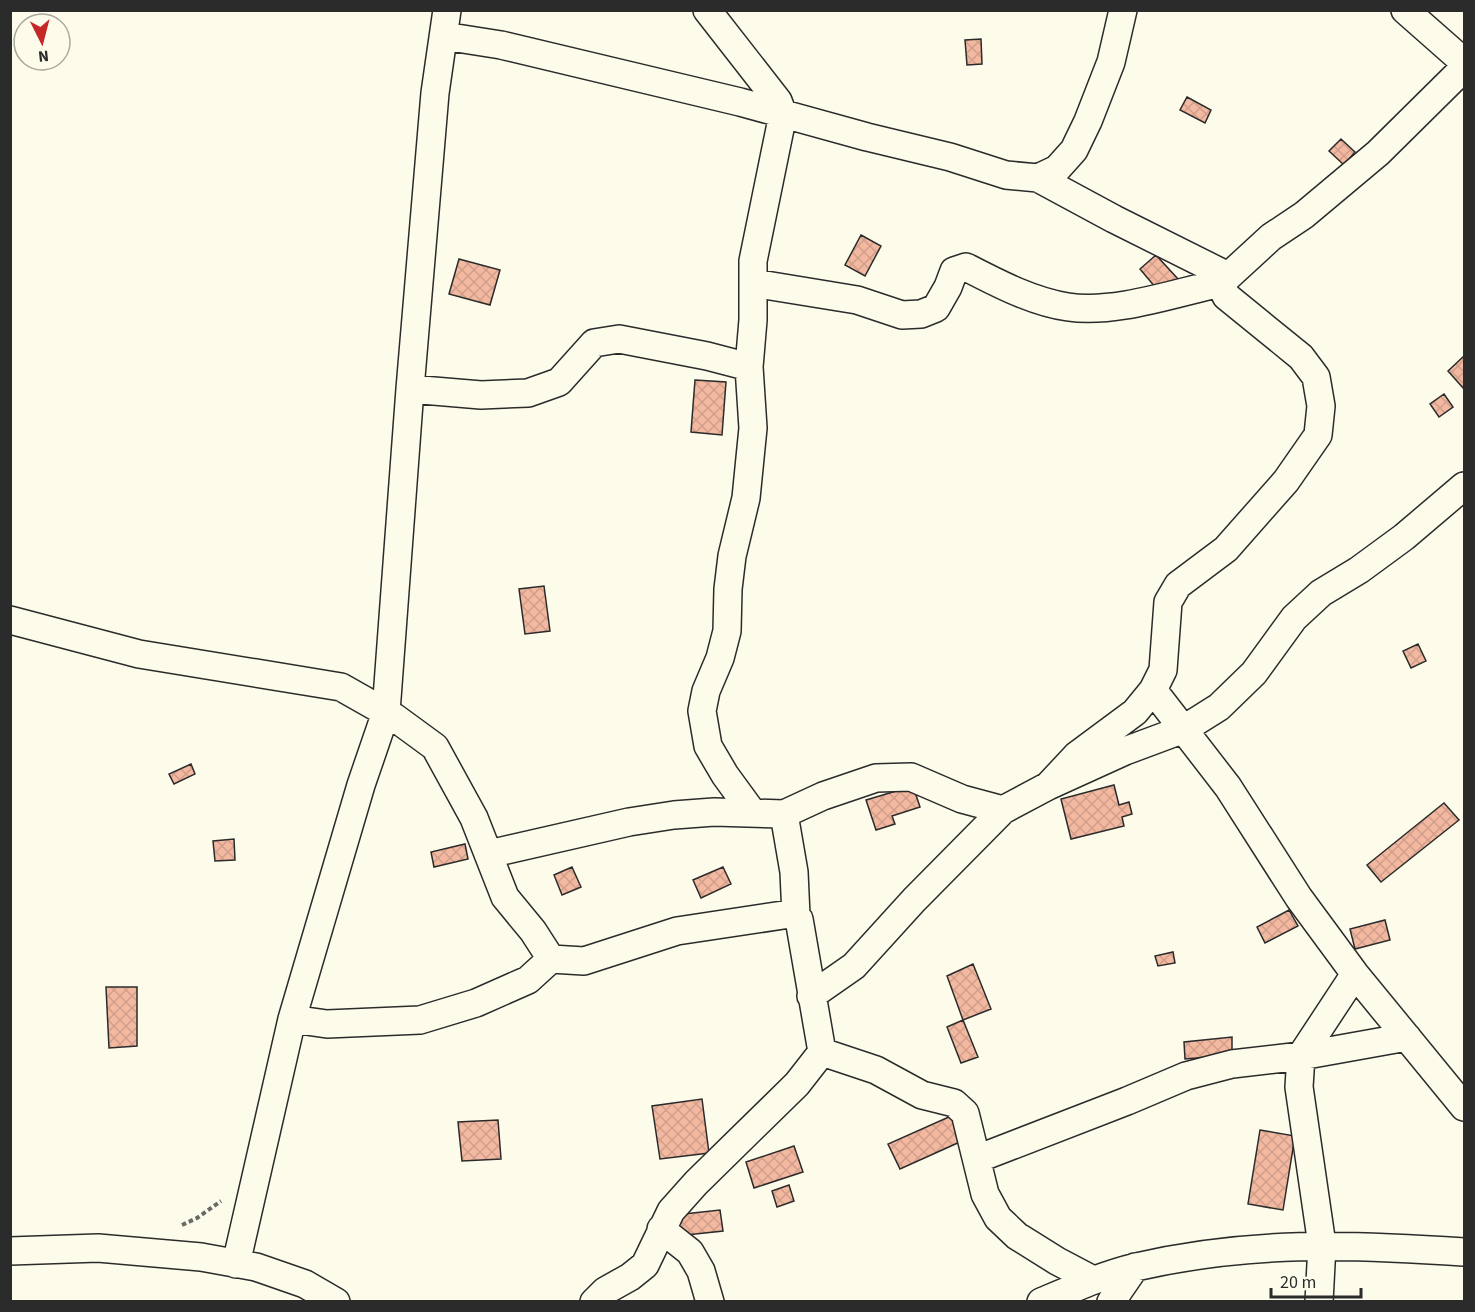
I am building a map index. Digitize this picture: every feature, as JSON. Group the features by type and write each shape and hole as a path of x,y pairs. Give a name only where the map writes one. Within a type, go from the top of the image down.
{"street":[{"path":"706,10 778,101 783,114 753,261 753,320 749,367 753,428 746,498 732,556 727,631 720,658 706,691 702,711 708,746 752,813"},
{"path":"1038,178 1058,169 1074,150 1111,62 1122,10"},
{"path":"1405,10 1464,62"},
{"path":"236,1264 292,1019 361,785 386,712 435,93 445,23 501,45 783,114 950,157 1006,175 1038,178 1224,279"},
{"path":"753,283 857,300 902,315 921,314 936,308 954,271 966,267 1044,301 1068,307 1095,308 1149,300 1224,279 1271,237 1304,215 1378,153 1464,68"},
{"path":"1048,786 1077,755 1135,712 1153,690 1163,670 1168,602 1178,585 1226,549 1286,481 1318,435 1321,406 1316,378 1301,357 1226,296 1224,279"},
{"path":"410,388 481,394 528,393 559,382 594,343 619,339 707,356 749,367"},
{"path":"811,996 854,966 914,900 1003,810 1048,786 1125,751 1185,729 1219,707 1254,673 1294,618 1321,593 1359,570 1464,487"},
{"path":"10,620 139,654 341,687 386,712 435,747 474,818 505,897 551,959"},
{"path":"1153,690 1228,787 1299,898 1355,974 1464,1107"},
{"path":"489,854 629,822 674,815 714,812 784,814 823,796 876,778 912,777 962,799 1003,810"},
{"path":"594,1302 604,1291 630,1277 645,1265 661,1229 677,1204 797,1084 822,1052 799,919 796,916 794,872 784,814"},
{"path":"292,1019 327,1024 420,1020 477,1003 528,980 551,959 584,961 677,931 790,914 796,916"},
{"path":"1319,1302 1322,1245 1299,1087 1301,1056 1355,974"},
{"path":"977,1159 1186,1076 1232,1064 1301,1056 1407,1037"},
{"path":"822,1052 876,1070 930,1098 954,1103 965,1113 985,1194 998,1218 1017,1236 1093,1280"},
{"path":"661,1229 690,1252 701,1271 710,1302"},
{"path":"1041,1302 1093,1280 1135,1267 1221,1251 1322,1245 1464,1252"},
{"path":"10,1251 98,1248 201,1257 256,1267 305,1284 336,1302"},
{"path":"1111,1302 1135,1267"}],"path":[{"path":"178,1227 197,1218 256,1176"}],"building":[{"path":"981,39 982,64 967,65 965,40"},
{"path":"1187,97 1211,110 1205,123 1180,110"},
{"path":"1341,139 1355,152 1344,165 1329,151"},
{"path":"861,235 881,246 865,276 845,265"},
{"path":"1156,255 1178,279 1161,294 1140,269"},
{"path":"459,259 500,270 490,305 449,294"},
{"path":"1464,356 1464,389 1448,371"},
{"path":"695,380 726,382 722,435 691,432"},
{"path":"1444,394 1453,407 1439,417 1430,404"},
{"path":"544,586 550,631 525,634 519,589"},
{"path":"1418,644 1426,661 1411,668 1403,651"},
{"path":"191,764 195,774 174,784 169,774"},
{"path":"1114,785 1119,805 1129,802 1132,814 1122,817 1124,826 1071,839 1061,799"},
{"path":"913,786 920,807 892,816 895,824 876,830 866,800"},
{"path":"1444,803 1459,820 1381,882 1367,865"},
{"path":"234,839 235,860 215,861 213,841"},
{"path":"465,844 468,859 434,867 431,852"},
{"path":"572,867 581,887 562,895 554,875"},
{"path":"723,867 731,884 701,898 693,880"},
{"path":"1289,910 1298,926 1265,943 1257,927"},
{"path":"1385,920 1390,940 1355,949 1350,929"},
{"path":"1173,952 1175,963 1158,966 1155,956"},
{"path":"973,964 991,1009 963,1020 947,976"},
{"path":"106,987 137,987 137,1046 109,1048"},
{"path":"963,1020 978,1057 961,1063 947,1027"},
{"path":"1232,1037 1232,1055 1185,1059 1184,1042"},
{"path":"702,1099 709,1153 660,1159 652,1106"},
{"path":"951,1116 962,1141 900,1169 888,1144"},
{"path":"498,1120 501,1159 462,1161 458,1122"},
{"path":"1260,1130 1295,1136 1283,1210 1248,1204"},
{"path":"794,1146 803,1172 754,1188 746,1162"},
{"path":"789,1185 794,1201 777,1207 772,1191"},
{"path":"720,1210 723,1231 677,1236 675,1215"}]}
